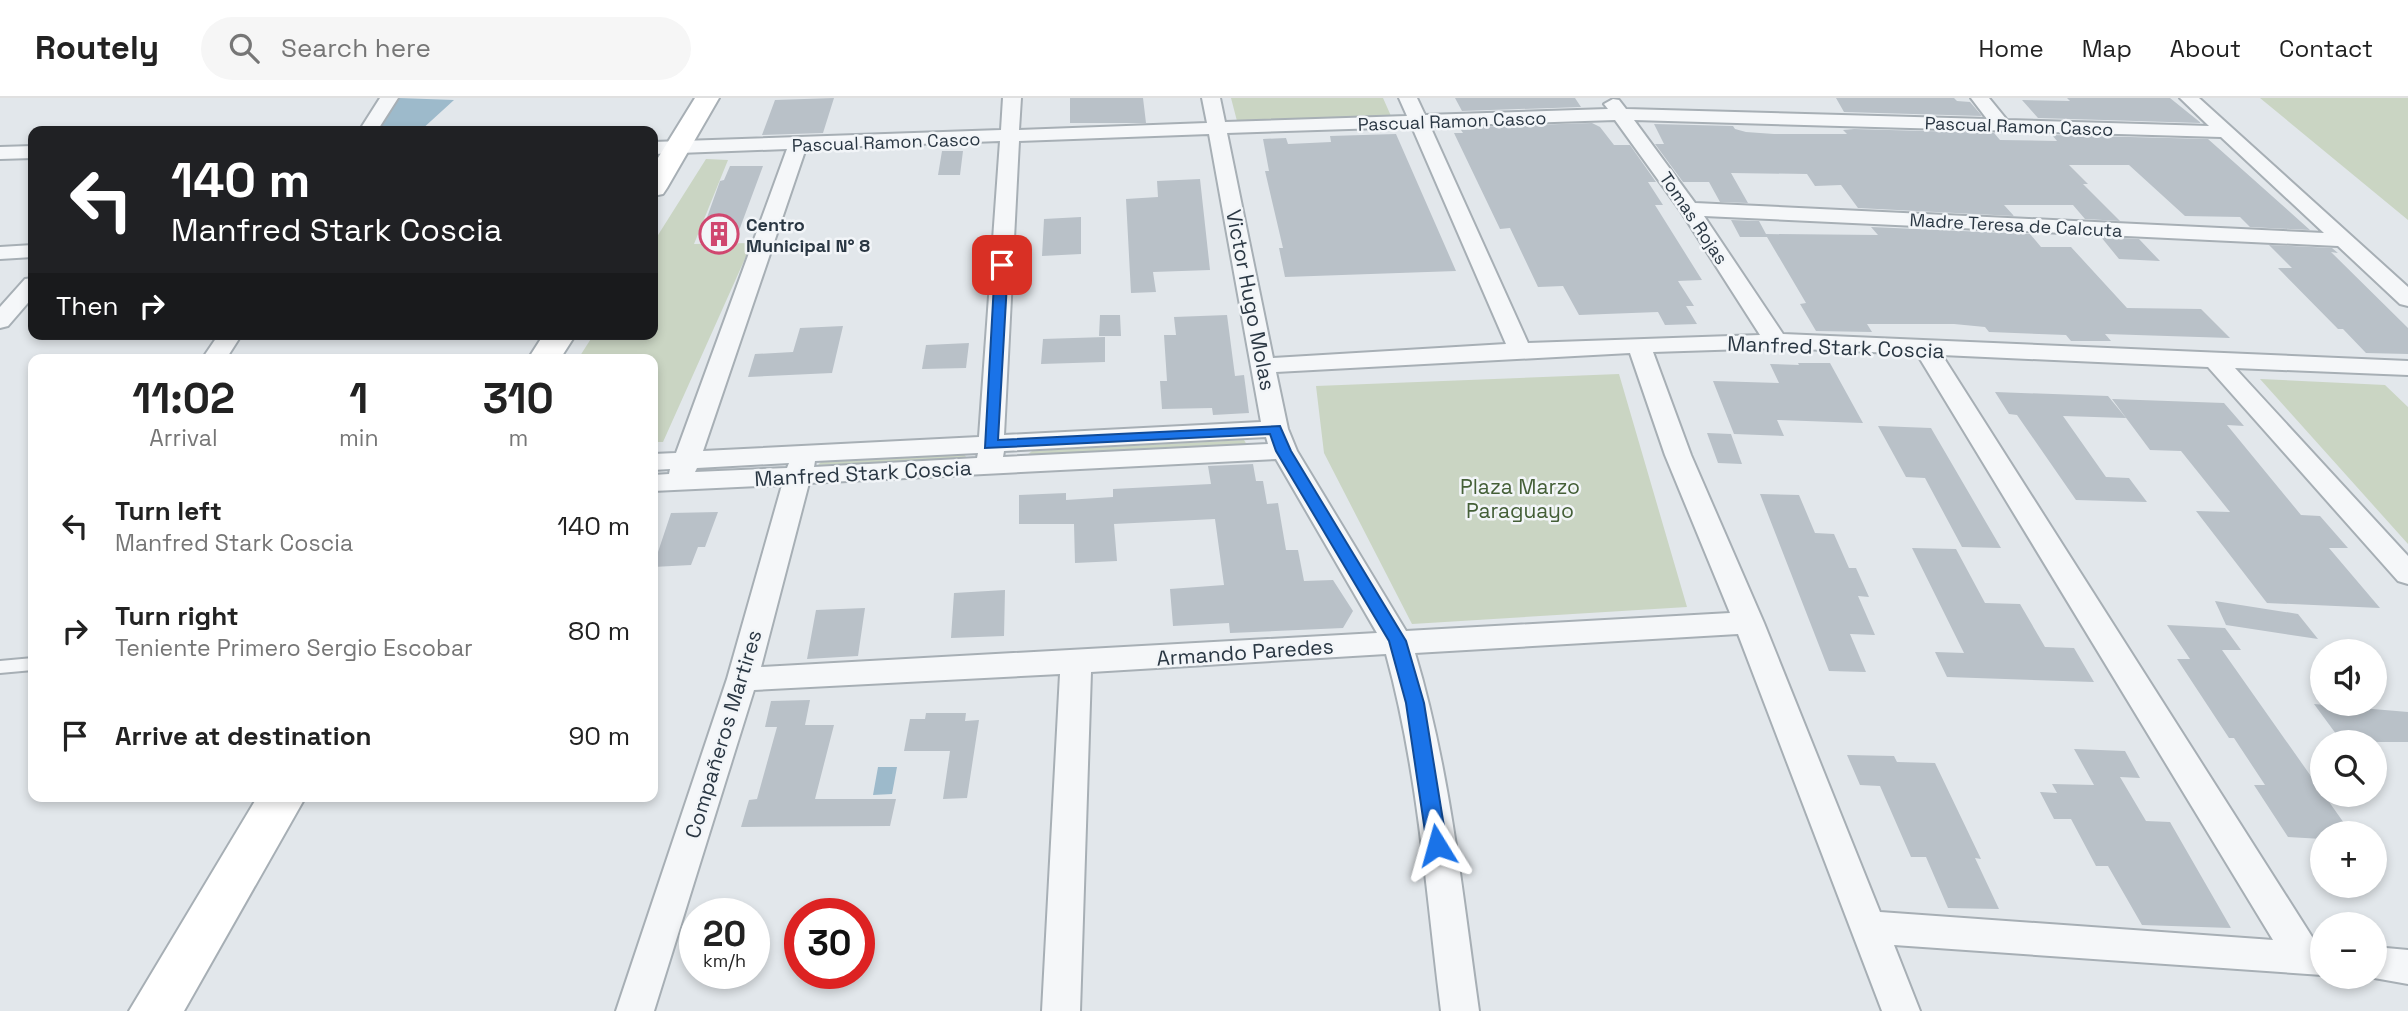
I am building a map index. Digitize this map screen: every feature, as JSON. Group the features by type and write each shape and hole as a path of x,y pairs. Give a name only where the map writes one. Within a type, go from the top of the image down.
{"street":[{"path":"371,126 389,98"},
{"path":"658,171 665,148 707,98"},
{"path":"990,456 1012,98"},
{"name":"Victor Hugo Molas","path":"1210,98 1279,440 1397,641 1415,703 1460,1011"},
{"path":"1408,98 1520,350"},
{"path":"1774,98 1785,118"},
{"path":"1980,98 2001,125"},
{"path":"2189,98 2408,299"},
{"name":"Pascual Ramon Casco","path":"665,148 1420,123 1614,106 1785,118 2227,132"},
{"name":"Tomas Rojas","path":"1614,106 1689,209 1776,341"},
{"path":"683,471 799,145"},
{"path":"0,153 28,152"},
{"name":"Madre Teresa de Calcuta","path":"1689,209 2343,240"},
{"path":"0,253 28,251"},
{"path":"0,321 28,290"},
{"name":"Manfred Stark Coscia","path":"1264,366 1520,350 1776,341 2217,362 2408,368"},
{"path":"1639,346 1678,455 1749,623 1901,1011"},
{"path":"1926,349 2310,954"},
{"path":"2217,362 2408,574"},
{"name":"Manfred Stark Coscia","path":"658,481 683,471 1279,440"},
{"name":"Manfred Stark Coscia","path":"658,464 683,471"},
{"name":"Compañeros Martires","path":"635,1011 742,680 802,465"},
{"name":"Armando Paredes","path":"742,680 1076,664 1397,641 1749,623"},
{"path":"1061,1011 1076,664"},
{"path":"155,1011 278,802"},
{"path":"1866,927 2310,960"},
{"path":"2387,965 2408,967"}],"lane":[{"path":"0,667 28,664"}],"green space":[{"path":"1231,98 1383,98 1391,116 1237,121"},
{"path":"2260,98 2408,98 2408,220"},
{"path":"706,159 728,160 694,244 752,243 663,442 658,442 658,354 581,354 590,340 658,340 658,235"},
{"name":"Plaza Marzo Paraguayo","path":"1619,374 1687,607 1412,624 1324,453 1316,386"},
{"path":"2260,379 2385,385 2408,407 2408,544"},
{"path":"1244,440 1247,445 1027,455 1032,451"},
{"path":"964,454 966,457 963,460 818,465 822,461"}],"water":[{"path":"399,98 454,100 425,126 380,126"},
{"path":"878,767 897,767 892,794 873,795"}],"building":[{"path":"834,98 823,133 762,135 775,100"},
{"path":"1070,98 1143,98 1146,123 1070,123"},
{"path":"1455,98 1575,98 1581,107 1462,111"},
{"path":"1836,98 1954,98 1957,101 1970,102 1982,116 1844,112"},
{"path":"2067,98 2170,98 2201,123 2038,118 2022,100 2070,101"},
{"path":"1592,123 1600,127 1614,145 1630,145 1656,182 1648,182 1663,205 1655,205 1702,280 1678,281 1694,306 1686,306 1697,324 1665,325 1658,312 1579,315 1563,286 1538,287 1510,228 1500,229 1454,133 1471,130 1470,127"},
{"path":"1654,124 1733,126 1746,132 1774,134 1847,134 1843,130 1854,129 1994,133 2000,140 2057,141 2052,135 2208,139 2310,230 2250,227 2240,217 2185,216 2129,165 2069,165 2088,184 2083,184 2120,221 2085,219 2073,205 2004,205 2014,216 1858,208 1841,185 1815,186 1807,174 1731,173 1748,203 1720,202 1709,182 1683,182 1655,144 1664,144"},
{"path":"1396,134 1456,271 1285,277 1279,248 1283,248 1265,171 1269,171 1263,139 1286,138 1288,144 1331,142 1330,136"},
{"path":"942,151 963,151 960,175 938,175"},
{"path":"730,166 763,166 740,228 735,239 699,240 720,181 724,180"},
{"path":"1200,179 1210,270 1153,272 1156,292 1131,293 1126,199 1158,197 1157,181"},
{"path":"1081,217 1081,254 1042,256 1044,219"},
{"path":"1731,220 1759,221 1766,234 1878,235 1871,227 2030,234 2041,247 2071,247 2127,308 2201,309 2230,338 2105,334 2111,341 2071,341 2066,335 1989,332 1985,327 1954,324 1867,324 1872,332 1816,331 1800,304 1806,303 1767,237 1740,237"},
{"path":"2101,237 2139,239 2160,261 2119,259"},
{"path":"2269,245 2332,248 2338,253 2331,252 2408,328 2408,354 2366,353 2343,329 2338,329 2278,268 2292,268"},
{"path":"1100,315 1120,315 1121,336 1099,336"},
{"path":"1227,315 1235,376 1244,375 1249,413 1213,415 1212,408 1162,409 1160,381 1167,381 1164,335 1176,335 1174,317"},
{"path":"843,326 832,373 748,377 755,354 793,352 800,328"},
{"path":"1105,337 1105,362 1041,364 1043,339"},
{"path":"969,343 966,368 922,369 926,345"},
{"path":"1798,363 1830,363 1863,423 1777,420 1784,436 1734,434 1713,381 1779,383 1770,364 1799,365"},
{"path":"1995,392 2108,396 2126,418 2063,416 2106,477 2129,478 2147,502 2076,500 2017,415 2009,414"},
{"path":"2112,399 2224,403 2244,426 2227,425 2301,515 2320,516 2348,548 2329,548 2380,608 2267,603 2196,511 2230,512 2181,451 2150,450"},
{"path":"1878,426 1931,428 2001,548 1962,547 1925,478 1906,477"},
{"path":"1707,433 1731,434 1742,464 1718,463"},
{"path":"1253,464 1256,481 1263,481 1267,504 1278,503 1286,550 1298,550 1304,581 1333,580 1353,611 1343,628 1230,633 1229,623 1173,626 1170,589 1224,585 1215,519 1114,524 1117,561 1075,563 1074,524 1019,524 1019,495 1066,493 1066,500 1113,497 1113,489 1211,484 1208,466"},
{"path":"1760,494 1799,495 1815,533 1834,534 1849,568 1856,568 1869,597 1858,596 1875,635 1850,634 1866,672 1829,671"},
{"path":"718,512 705,547 698,547 691,565 658,567 658,552 671,513"},
{"path":"1912,548 1956,549 1985,603 2020,604 2045,647 2074,648 2094,682 1947,677 1935,652 1964,653"},
{"path":"1005,590 1004,636 951,638 954,593"},
{"path":"2215,601 2298,614 2318,639 2226,625"},
{"path":"865,608 858,656 807,659 816,610"},
{"path":"2167,625 2225,628 2241,650 2222,650 2310,775 2310,807 2333,807 2343,821 2310,821 2310,838 2288,837 2254,785 2265,785 2234,738 2229,738 2177,659 2190,659"},
{"path":"810,700 805,725 834,725 815,799 896,799 890,826 741,827 749,800 757,799 777,727 765,727 771,701"},
{"path":"2387,710 2408,712 2408,742 2387,742 2387,730 2333,730 2323,716 2387,716"},
{"path":"926,713 966,713 965,721 979,720 967,798 943,799 950,751 904,751 910,719 925,719"},
{"path":"2074,749 2125,751 2140,778 2120,777 2146,821 2170,822 2231,928 2142,925 2108,866 2096,866 2071,819 2054,819 2040,792 2057,793 2052,784 2094,785"},
{"path":"1847,755 1894,756 1897,762 1935,763 1981,859 1975,858 1999,909 1948,908 1926,857 1911,857 1880,786 1860,785"}],"place":[{"name":"Centro Municipal N° 8","path":"719,234"}],"route":[{"path":"1002,265 990,445 1275,429 1284,451 1397,641 1415,703 1437,845"}]}
